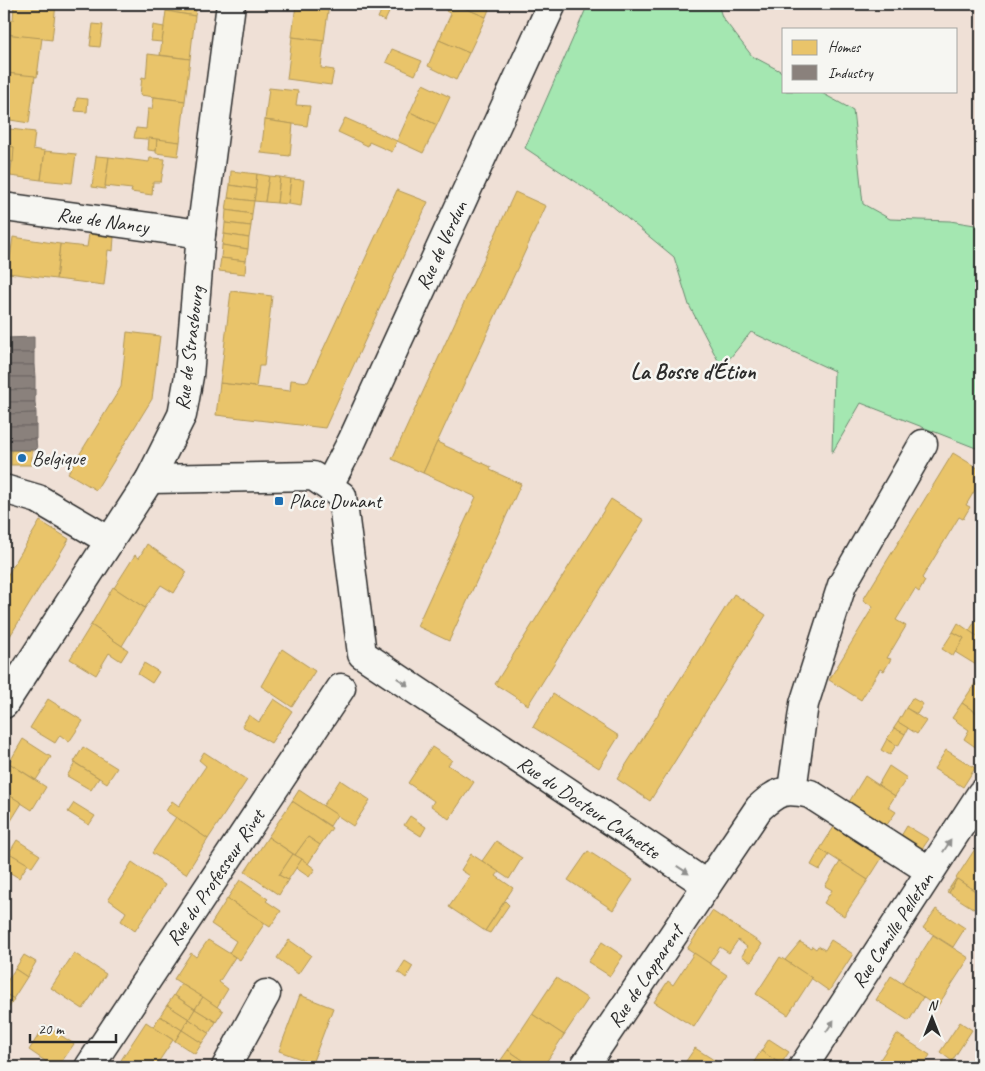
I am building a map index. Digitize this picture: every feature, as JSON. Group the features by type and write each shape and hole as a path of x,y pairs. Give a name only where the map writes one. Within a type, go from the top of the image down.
{"street":[{"name":"Rue de Strasbourg","path":"4,704 150,479 182,415 189,376 201,234 231,4"},
{"name":"Rue de Verdun","path":"329,486 352,440 552,4"},
{"name":"Rue de Nancy","path":"4,207 201,234"},
{"path":"792,790 804,704 842,585 923,444"},
{"path":"150,479 313,476 329,486"},
{"name":"Rue du Docteur Calmette","path":"329,486 342,496 362,654 707,885"},
{"path":"4,489 38,499 110,541"},
{"name":"Rue du Professeur Rivet","path":"89,1067 341,688"},
{"path":"707,885 759,808 775,793 792,790 810,794 829,804 930,871"},
{"name":"Rue Camille Pelletan","path":"803,1067 981,794"},
{"name":"Rue de Lapparent","path":"584,1067 707,885"},
{"path":"226,1067 266,994"}],"green space":[{"path":"588,4 718,4 722,17 752,56 782,72 782,92 820,92 853,110 863,204 890,219 950,221 981,226 981,450 861,403 832,453 834,371 751,332 722,368 689,305 674,257 611,205 525,148"}],"building: Homes":[{"path":"14,4 56,4 52,40 4,34 4,19 13,20"},
{"path":"167,4 197,4 195,16 166,11"},
{"path":"296,4 329,4 324,41 292,37"},
{"path":"384,4 392,6 385,21 378,18"},
{"path":"449,4 455,4 486,17 469,53 439,40 451,14 446,11"},
{"path":"455,4 491,4 486,17"},
{"path":"166,11 195,16 190,59 160,55"},
{"path":"93,24 103,25 100,47 90,46"},
{"path":"153,25 164,27 162,42 151,41"},
{"path":"4,34 42,38 37,77 5,73 9,48 4,47"},
{"path":"292,37 324,41 321,68 334,70 331,85 287,79"},
{"path":"439,40 469,53 456,80 428,66"},
{"path":"392,49 422,61 415,75 386,62"},
{"path":"148,54 190,59 185,101 140,95 142,77 146,78"},
{"path":"5,73 35,76 29,123 4,119"},
{"path":"423,84 450,97 437,125 410,112"},
{"path":"269,88 298,91 296,105 310,106 307,126 265,120"},
{"path":"154,97 185,101 180,142 134,138 136,128 146,129 148,109 152,109"},
{"path":"77,98 88,99 87,112 75,111"},
{"path":"410,112 437,125 423,153 397,141"},
{"path":"345,118 397,141 392,152 369,142 368,146 338,132"},
{"path":"265,120 293,124 290,156 261,153"},
{"path":"10,129 35,132 33,149 45,151 41,180 10,176 14,147 8,146"},
{"path":"149,138 157,139 156,151 148,150"},
{"path":"157,139 180,142 178,156 156,153"},
{"path":"8,146 14,147 13,162 5,161"},
{"path":"45,151 76,154 72,183 41,180"},
{"path":"96,156 109,157 105,189 92,187"},
{"path":"109,157 149,162 150,158 165,159 161,182 153,182 152,195 131,192 132,189 105,186"},
{"path":"231,171 257,174 256,189 230,185"},
{"path":"257,174 269,176 265,202 254,201"},
{"path":"269,176 280,177 277,203 265,202"},
{"path":"280,177 291,179 288,204 277,203"},
{"path":"291,179 304,180 301,206 288,204"},
{"path":"230,185 256,189 254,201 228,198"},
{"path":"397,190 428,202 325,428 216,415 220,383 290,391 291,380 308,382"},
{"path":"515,192 546,206 423,473 392,459"},
{"path":"228,198 254,201 252,214 226,210"},
{"path":"226,210 252,214 251,226 225,223"},
{"path":"225,223 251,226 249,238 224,234"},
{"path":"89,234 114,237 113,251 108,250 104,285 56,279 60,244 87,247"},
{"path":"224,234 249,238 248,249 222,245"},
{"path":"13,237 60,244 56,279 8,273"},
{"path":"222,245 248,249 246,261 221,258"},
{"path":"221,258 246,261 245,274 219,271"},
{"path":"231,291 272,296 264,366 259,366 256,387 220,383"},
{"path":"127,332 160,336 152,399 96,490 68,473 121,387"},
{"path":"4,370 7,370 8,397 4,397"},
{"path":"437,442 491,467 490,470 521,484 449,641 417,626 476,497 423,473"},
{"name":"Belgique","path":"11,450 32,450 32,465 11,465"},
{"path":"953,453 981,470 981,480 966,505 970,507 963,519 959,517 922,578 925,581 919,592 915,589 896,620 906,626 887,658 891,659 884,671 880,669 861,700 829,680 873,607 863,600"},
{"path":"611,499 644,520 528,705 495,684"},
{"path":"40,521 69,539 4,646 4,581"},
{"path":"147,544 187,572 174,593 161,585 145,608 114,588 135,555 139,558"},
{"path":"113,587 145,608 122,646 91,625"},
{"path":"734,594 766,615 650,801 617,779"},
{"path":"981,612 981,639 969,631"},
{"path":"958,623 981,639 981,668 955,652 964,638 953,632"},
{"path":"91,625 128,650 121,661 109,653 96,675 70,659"},
{"path":"953,632 964,638 953,656 942,649"},
{"path":"282,649 315,671 292,707 261,686"},
{"path":"144,663 159,672 152,683 138,674"},
{"path":"981,677 981,716 962,703"},
{"path":"553,694 619,736 599,768 533,727"},
{"path":"912,698 923,704 917,714 906,708"},
{"path":"48,699 83,721 69,742 60,735 55,743 30,728"},
{"path":"274,699 292,711 271,743 242,726 249,715 259,722"},
{"path":"962,703 981,716 981,751 964,739 969,730 952,718"},
{"path":"906,708 926,721 917,734 898,722"},
{"path":"898,722 908,728 905,734 894,728"},
{"path":"894,728 905,734 898,746 887,739"},
{"path":"23,739 51,757 36,780 9,763"},
{"path":"887,739 896,745 890,755 881,750"},
{"path":"83,747 117,768 107,783 74,762"},
{"path":"432,747 452,760 448,765 474,782 449,819 431,806 434,801 408,783"},
{"path":"946,750 975,768 963,787 934,769"},
{"path":"204,752 247,780 208,839 166,811 172,801 179,806 206,766 199,760"},
{"path":"9,763 46,787 32,810 4,792 4,771"},
{"path":"75,763 99,778 91,790 67,776"},
{"path":"889,766 907,778 895,796 878,785"},
{"path":"865,776 895,796 888,807 896,812 886,826 849,802"},
{"path":"340,780 370,800 353,826 323,806"},
{"path":"299,790 337,815 330,826 292,801"},
{"path":"4,792 22,803 4,832"},
{"path":"292,801 332,828 320,845 308,837 295,855 268,837"},
{"path":"74,803 95,816 89,825 68,812"},
{"path":"410,816 426,827 421,836 404,825"},
{"path":"176,817 208,839 186,874 152,853"},
{"path":"907,826 929,839 922,849 901,836"},
{"path":"834,827 882,858 868,880 820,849"},
{"path":"268,837 293,854 279,875 288,880 279,895 245,872"},
{"path":"308,837 320,845 308,864 295,855"},
{"path":"17,840 40,855 32,867 9,853"},
{"path":"496,841 522,858 509,879 482,861"},
{"path":"820,849 829,855 820,870 811,865"},
{"path":"975,849 981,853 981,895 957,879 949,893 947,892"},
{"path":"4,850 28,864 19,878 4,869"},
{"path":"588,851 633,880 613,910 568,880"},
{"path":"293,854 302,859 288,880 279,875"},
{"path":"471,854 499,872 496,876 513,888 485,931 449,907 470,876 461,870"},
{"path":"302,859 315,869 309,877 296,868"},
{"path":"132,862 165,885 135,931 121,921 126,912 108,899"},
{"path":"840,862 868,880 844,916 824,903 832,890 825,886"},
{"path":"957,879 981,895 981,908 979,912 949,893"},
{"path":"240,880 268,899 266,901 281,911 270,927 227,899"},
{"path":"227,899 265,923 240,960 229,953 236,941 211,924"},
{"path":"505,901 509,905 490,933 485,931"},
{"path":"936,909 965,928 953,947 923,928"},
{"path":"712,911 762,944 751,962 742,956 747,947 738,940 729,953 720,947 709,964 687,949"},
{"path":"933,935 969,958 937,1007 902,983"},
{"path":"208,940 235,957 219,982 228,989 217,1007 174,979 191,953 196,957"},
{"path":"289,940 311,955 298,974 277,958"},
{"path":"831,940 853,954 829,991 785,960 800,942 811,948 812,946 816,949 818,946 825,950"},
{"path":"602,942 623,956 610,976 588,962"},
{"path":"74,953 106,974 83,1009 51,988"},
{"path":"694,953 727,975 694,1027 654,1002 668,981 673,985"},
{"path":"24,955 36,962 27,977 15,969"},
{"path":"780,957 812,978 788,1015 756,994"},
{"path":"405,961 413,966 406,978 398,972"},
{"path":"15,969 27,977 13,999 4,993 4,986"},
{"path":"891,976 923,997 909,1021 876,1000"},
{"path":"556,978 588,999 564,1035 532,1014"},
{"path":"181,984 203,997 195,1009 174,995"},
{"path":"4,993 14,999 7,1011 4,1009"},
{"path":"174,995 195,1009 189,1019 167,1005"},
{"path":"300,995 333,1008 313,1061 327,1067 307,1067 309,1062 279,1051"},
{"path":"203,997 223,1011 216,1022 195,1009"},
{"path":"167,1005 189,1019 182,1030 160,1016"},
{"path":"195,1009 216,1022 209,1033 189,1019"},
{"path":"532,1014 564,1035 543,1067 533,1067 508,1050"},
{"path":"160,1016 182,1030 175,1041 153,1027"},
{"path":"189,1019 209,1033 202,1043 182,1030"},
{"path":"146,1022 173,1040 155,1067 133,1067 121,1060"},
{"path":"960,1022 972,1030 952,1061 940,1052"},
{"path":"45,1025 74,1044 58,1067 54,1067 29,1050"},
{"path":"182,1030 202,1043 195,1054 175,1041"},
{"path":"897,1034 930,1055 922,1067 875,1067"},
{"path":"769,1039 789,1052 781,1064 761,1051"},
{"path":"981,1045 981,1067 967,1067"},
{"path":"695,1048 725,1067 682,1067"},
{"path":"508,1050 533,1067 496,1067"},
{"path":"761,1051 781,1064 779,1067 761,1067 754,1062"}],"building: Industry":[{"path":"34,337 34,353 7,353 6,338"},
{"path":"7,353 34,353 34,365 7,365"},
{"path":"7,365 34,365 35,377 7,377"},
{"path":"7,377 35,377 35,389 8,390"},
{"path":"35,389 35,402 8,402 8,390"},
{"path":"8,402 35,402 36,413 9,414"},
{"path":"36,413 36,426 9,426 9,414"},
{"path":"9,426 36,426 36,439 9,439"},
{"path":"9,439 36,439 37,450 10,450"}],"place":[{"name":"Belgique","path":"22,458"},
{"name":"Place Dunant","path":"279,501"}],"district":[{"name":"La Bosse d'Étion","path":"693,371"}]}
